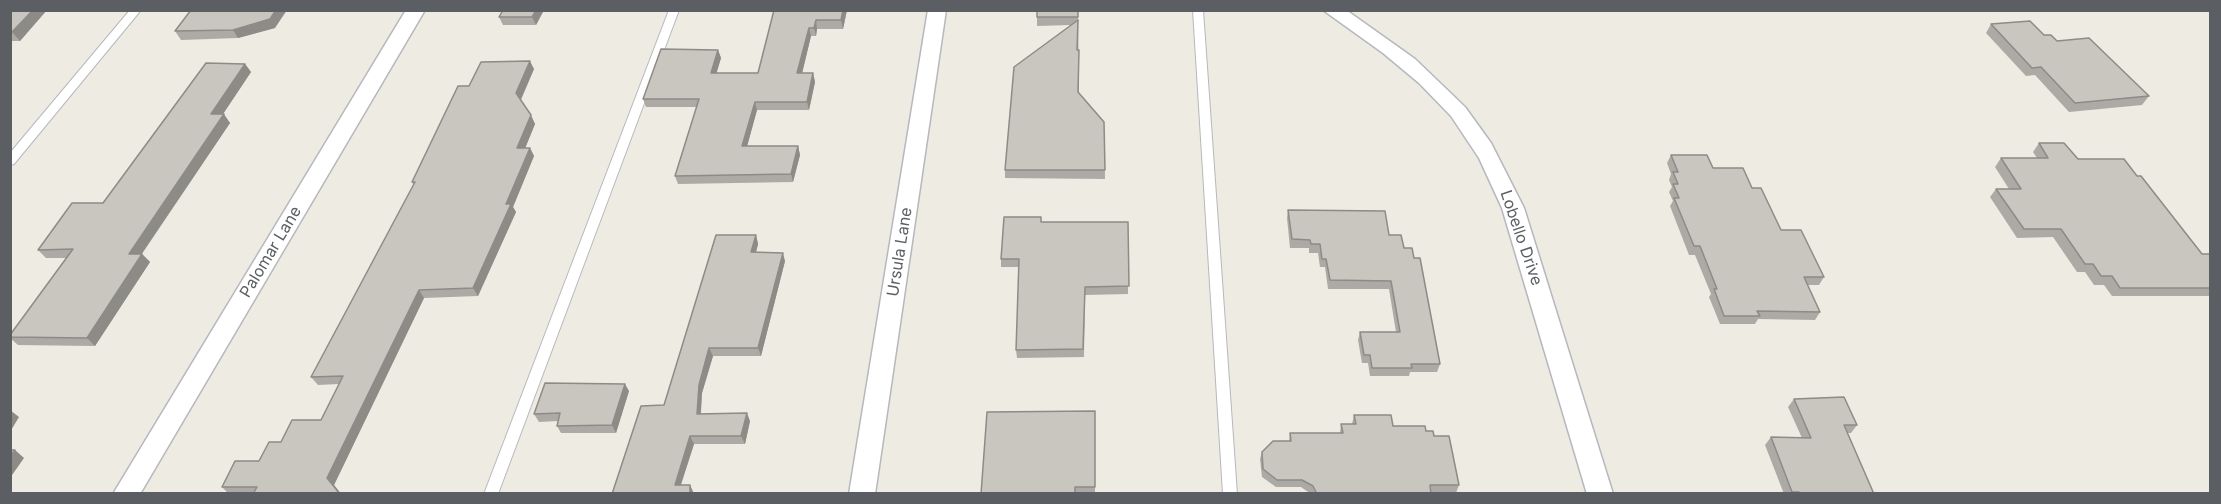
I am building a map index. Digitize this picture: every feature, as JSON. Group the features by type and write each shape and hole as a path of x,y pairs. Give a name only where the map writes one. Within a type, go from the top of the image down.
{"street":[{"name":"Palomar Lane","path":"126,494 416,10"},
{"name":"Ursula Lane","path":"862,494 937,10"},
{"name":"Lobello Drive","path":"1332,10 1370,34 1426,78 1472,130 1498,175 1513,208 1600,494"}],"lane":[{"path":"10,161 136,10"},
{"path":"491,494 674,10"},
{"path":"1198,10 1230,494"}],"building":[{"path":"10,10 33,10 10,32"},
{"path":"191,10 276,10 270,19 233,30 175,31"},
{"path":"503,10 536,10 532,17 499,17"},
{"path":"774,10 843,10 841,20 816,20 814,28 809,28 797,73 813,73 807,102 755,102 742,146 798,146 791,174 675,176 699,99 643,99 661,49 718,50 711,73 758,73"},
{"path":"1037,10 1078,10 1078,17 1037,17"},
{"path":"1078,20 1078,92 1104,122 1105,170 1005,170 1014,67"},
{"path":"2030,21 2044,35 2051,35 2057,41 2089,38 2149,96 2075,103 2041,67 2032,68 1991,24"},
{"path":"530,61 516,93 531,115 517,148 530,148 506,204 511,204 473,288 419,290 327,478 340,494 253,494 257,487 222,487 235,461 259,461 269,442 281,442 292,420 321,420 343,376 311,377 415,182 412,182 458,86 469,86 481,62"},
{"path":"206,63 245,64 211,114 224,114 129,254 142,254 87,338 10,337 73,249 38,250 72,203 103,203"},
{"path":"2039,143 2064,143 2078,159 2124,159 2137,176 2141,176 2202,254 2211,254 2211,288 2120,288 2112,276 2101,276 2093,264 2085,264 2061,229 2024,229 1996,189 2021,189 2001,158 2048,158"},
{"path":"1671,155 1707,155 1713,168 1743,168 1752,188 1761,188 1781,230 1801,230 1824,277 1804,277 1820,312 1757,311 1760,316 1724,316 1714,289 1717,289 1700,246 1694,246 1674,198 1679,198 1673,184 1678,184 1673,172 1678,172"},
{"path":"1288,210 1385,211 1389,235 1401,235 1404,248 1412,248 1414,258 1420,258 1440,364 1411,364 1412,368 1372,368 1370,355 1364,355 1360,332 1400,332 1391,281 1330,280 1326,259 1322,259 1320,244 1311,244 1310,240 1292,239"},
{"path":"1004,217 1041,217 1041,222 1128,222 1129,286 1085,287 1083,349 1016,350 1019,259 1001,259"},
{"path":"716,235 756,235 751,252 783,253 758,348 709,348 699,385 697,414 747,413 741,436 690,436 675,485 690,485 690,494 612,494 641,406 664,405"},
{"path":"545,383 625,384 612,425 557,426 560,413 534,414"},
{"path":"1844,397 1857,425 1844,425 1874,494 1800,494 1792,492 1771,437 1811,438 1794,399"},
{"path":"1095,411 1095,487 1075,487 1075,494 981,494 987,412"},
{"path":"1354,415 1391,415 1393,426 1425,426 1426,431 1433,431 1434,436 1449,436 1459,485 1430,485 1431,494 1317,494 1313,486 1302,480 1277,480 1263,469 1262,452 1273,441 1291,441 1290,433 1343,433 1341,424 1356,424"}]}
